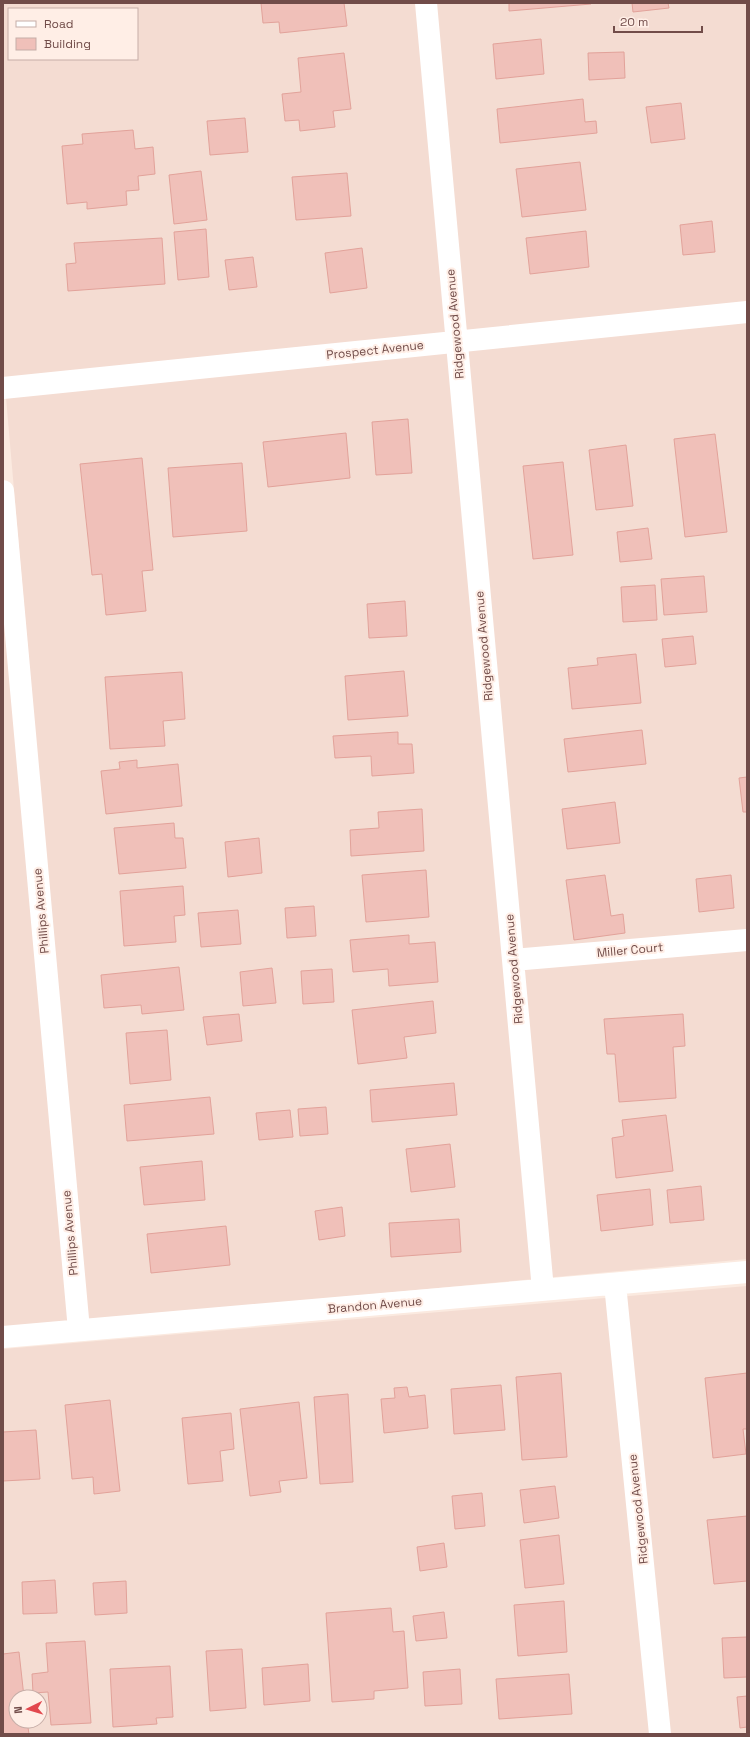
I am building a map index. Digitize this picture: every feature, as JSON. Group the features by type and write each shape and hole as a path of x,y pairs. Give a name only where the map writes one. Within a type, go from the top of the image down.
{"street":[{"name":"Ridgewood Avenue","path":"426,3 543,1290"},
{"name":"Prospect Avenue","path":"3,388 747,312"},
{"name":"Phillips Avenue","path":"3,491 79,1330"},
{"name":"Miller Court","path":"513,960 747,940"},
{"name":"Brandon Avenue","path":"3,1337 747,1272"},
{"name":"Ridgewood Avenue","path":"615,1284 660,1734"}],"shaded area":[{"path":"3,3 747,3 747,1259 86,1321 3,363"},
{"path":"3,592 72,1324 3,1330"},
{"path":"747,1286 747,1734 3,1734 3,1349"}],"building":[{"path":"261,3 344,3 347,26 280,33 279,22 263,23"},
{"path":"509,3 591,3 591,4 509,11"},
{"path":"632,3 668,3 669,8 633,12"},
{"path":"541,39 544,74 496,79 493,44"},
{"path":"624,52 625,78 589,80 588,53"},
{"path":"344,53 351,109 333,111 335,127 300,131 299,120 285,121 282,94 301,92 298,58"},
{"path":"583,99 585,122 596,121 597,133 500,143 497,109"},
{"path":"681,103 685,139 651,143 646,107"},
{"path":"245,118 248,152 210,155 207,121"},
{"path":"133,130 135,149 153,147 155,174 138,176 139,190 126,191 127,205 87,209 87,202 67,204 62,146 83,144 82,134"},
{"path":"580,162 586,210 522,217 516,169"},
{"path":"201,171 207,220 174,224 169,175"},
{"path":"347,173 351,216 296,220 292,177"},
{"path":"712,221 715,252 683,255 680,225"},
{"path":"206,229 209,277 178,280 174,232"},
{"path":"586,231 589,267 530,274 526,238"},
{"path":"162,238 165,284 68,291 66,264 76,263 74,243"},
{"path":"362,248 367,288 330,293 325,253"},
{"path":"253,257 257,287 229,290 225,260"},
{"path":"408,419 412,473 376,475 372,422"},
{"path":"346,433 350,478 268,487 263,442"},
{"path":"715,434 727,532 685,537 674,439"},
{"path":"626,445 633,506 596,510 589,450"},
{"path":"142,458 153,570 142,571 146,611 106,615 102,574 92,575 80,464"},
{"path":"563,462 573,555 533,559 523,466"},
{"path":"242,463 247,531 173,537 168,468"},
{"path":"648,528 652,559 620,562 617,532"},
{"path":"704,576 707,612 664,615 661,579"},
{"path":"655,585 657,620 623,622 621,587"},
{"path":"405,601 407,636 369,638 367,604"},
{"path":"693,636 696,664 665,667 662,639"},
{"path":"636,654 641,703 572,709 568,668 598,665 597,658"},
{"path":"404,671 408,716 348,720 345,676"},
{"path":"182,672 185,719 163,721 165,746 110,749 105,677"},
{"path":"642,730 646,764 568,772 564,739"},
{"path":"398,732 398,744 412,744 414,773 372,776 371,756 335,758 333,736"},
{"path":"137,760 137,768 178,764 182,806 106,814 101,771 120,769 119,762"},
{"path":"747,777 747,812 743,812 739,778"},
{"path":"615,802 620,843 567,849 562,809"},
{"path":"422,809 424,851 351,856 350,830 379,828 378,812"},
{"path":"174,823 175,838 183,838 186,868 119,874 114,828"},
{"path":"259,838 262,873 228,877 225,842"},
{"path":"426,870 429,917 366,922 362,875"},
{"path":"605,875 611,916 623,914 625,933 574,940 566,880"},
{"path":"731,875 734,908 699,912 696,879"},
{"path":"183,886 185,915 174,916 176,942 124,946 120,891"},
{"path":"314,906 316,936 287,938 285,908"},
{"path":"238,910 241,944 201,947 198,913"},
{"path":"409,935 409,944 435,942 438,982 389,986 388,969 353,972 350,940"},
{"path":"179,967 184,1010 142,1014 141,1005 104,1008 101,975"},
{"path":"272,968 276,1003 243,1006 240,972"},
{"path":"332,969 334,1002 303,1004 301,971"},
{"path":"433,1001 436,1033 404,1037 407,1058 358,1064 352,1010"},
{"path":"239,1014 242,1041 207,1045 203,1017"},
{"path":"683,1014 685,1046 673,1047 676,1098 619,1102 615,1054 607,1054 604,1019"},
{"path":"167,1030 171,1080 130,1084 126,1033"},
{"path":"454,1083 457,1115 372,1122 370,1090"},
{"path":"210,1097 214,1134 127,1141 124,1105"},
{"path":"326,1107 328,1134 300,1136 298,1109"},
{"path":"290,1110 293,1137 259,1140 256,1113"},
{"path":"666,1115 673,1171 616,1178 612,1138 624,1136 622,1120"},
{"path":"450,1144 455,1187 411,1192 406,1149"},
{"path":"202,1161 205,1200 144,1205 140,1167"},
{"path":"701,1186 704,1220 670,1223 667,1190"},
{"path":"650,1189 653,1225 601,1231 597,1195"},
{"path":"342,1207 345,1236 319,1240 315,1211"},
{"path":"459,1219 461,1252 391,1257 389,1223"},
{"path":"226,1226 230,1265 151,1273 147,1234"},
{"path":"561,1373 567,1457 522,1460 516,1377"},
{"path":"747,1373 747,1429 743,1429 746,1454 713,1458 705,1378"},
{"path":"501,1385 505,1430 454,1434 451,1389"},
{"path":"407,1387 409,1397 425,1395 428,1428 384,1433 381,1399 395,1398 394,1388"},
{"path":"348,1394 353,1482 320,1484 314,1397"},
{"path":"110,1400 120,1491 94,1494 93,1477 72,1479 65,1405"},
{"path":"299,1402 307,1478 279,1481 281,1492 250,1496 240,1409"},
{"path":"231,1413 234,1449 220,1451 223,1481 188,1484 182,1418"},
{"path":"36,1430 40,1479 3,1481 3,1432"},
{"path":"555,1486 559,1518 524,1523 520,1490"},
{"path":"482,1493 485,1526 455,1529 452,1496"},
{"path":"747,1516 747,1581 714,1584 707,1520"},
{"path":"559,1535 564,1584 525,1588 520,1540"},
{"path":"444,1543 447,1567 420,1571 417,1547"},
{"path":"55,1580 57,1613 23,1614 22,1582"},
{"path":"126,1581 127,1613 95,1615 93,1583"},
{"path":"564,1601 567,1652 518,1656 514,1605"},
{"path":"391,1608 393,1632 404,1631 408,1688 374,1691 374,1699 332,1702 326,1613"},
{"path":"444,1612 447,1638 416,1641 413,1616"},
{"path":"747,1637 747,1677 724,1678 722,1638"},
{"path":"85,1641 91,1723 51,1725 48,1689 33,1689 32,1674 48,1672 46,1643"},
{"path":"242,1649 246,1708 210,1711 206,1651"},
{"path":"19,1652 23,1689 8,1689 8,1729 28,1729 29,1734 3,1734 3,1654"},
{"path":"308,1664 310,1701 264,1705 262,1668"},
{"path":"170,1666 173,1717 156,1718 157,1724 113,1727 110,1669"},
{"path":"460,1669 462,1704 425,1706 423,1672"},
{"path":"569,1674 572,1714 499,1719 496,1679"},
{"path":"747,1696 747,1727 740,1728 737,1697"}]}
